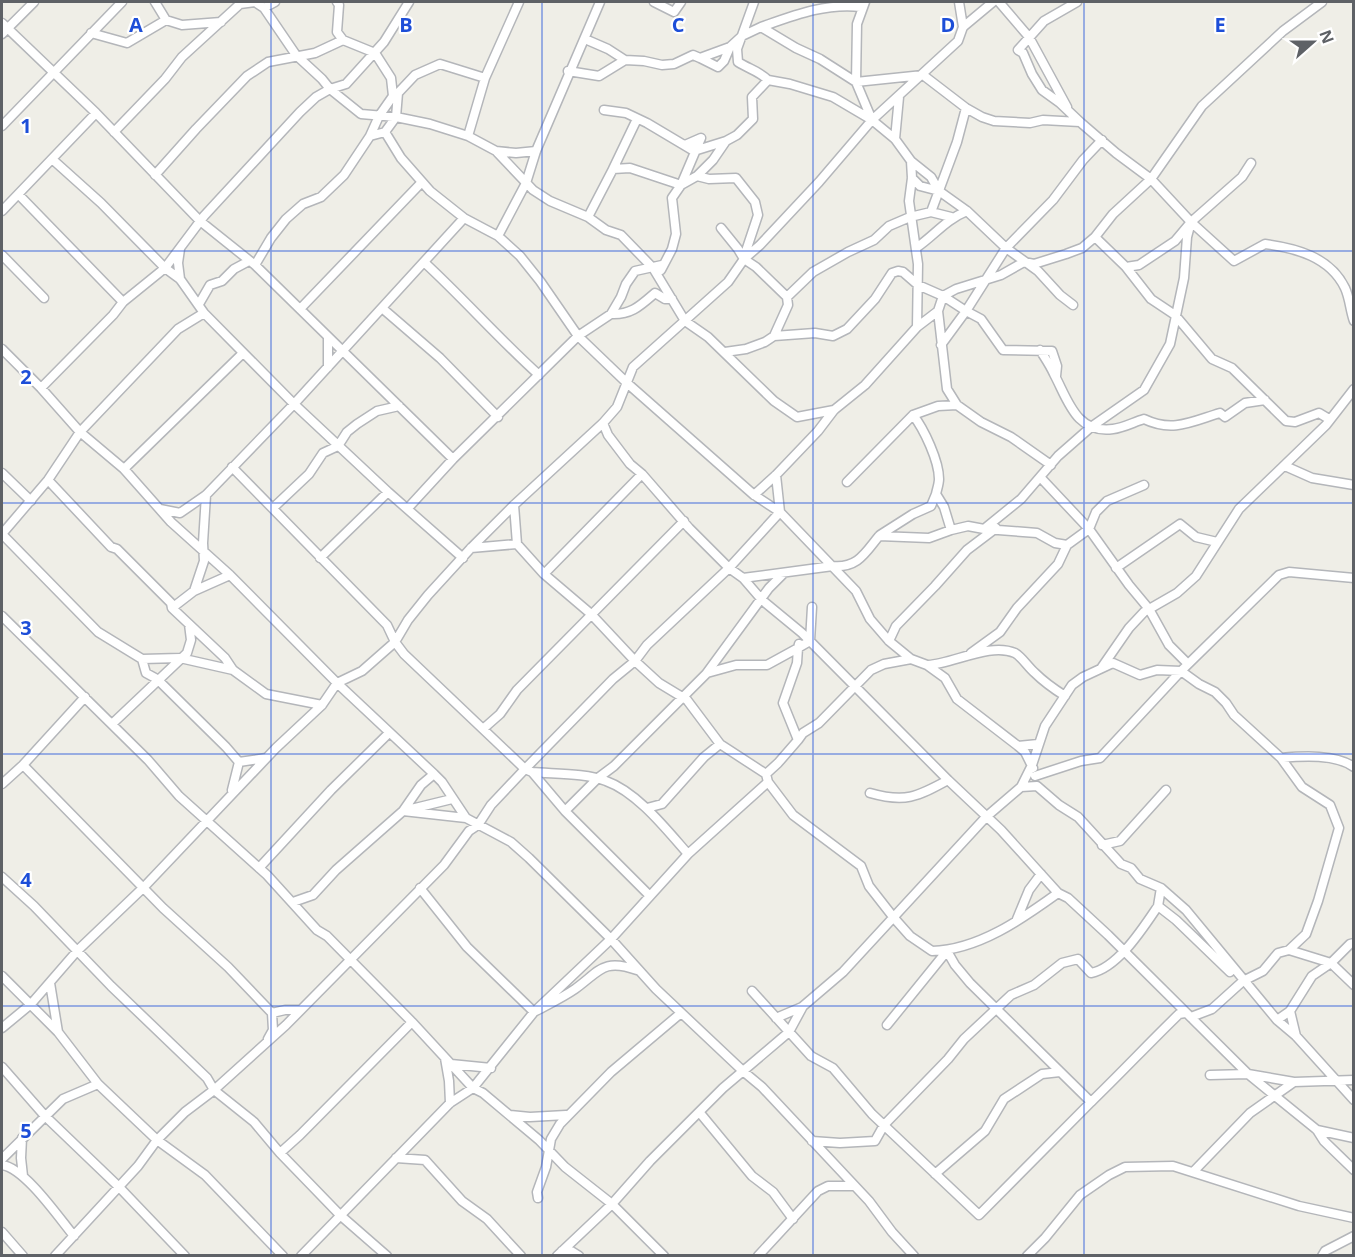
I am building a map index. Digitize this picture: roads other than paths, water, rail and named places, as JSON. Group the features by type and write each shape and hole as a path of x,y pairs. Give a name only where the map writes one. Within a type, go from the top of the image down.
{"street":[{"path":"34,2 3,29 96,114 200,221 252,263 453,459"},
{"path":"2,126 122,2"},
{"path":"155,2 166,20 182,25 222,22"},
{"path":"114,132 165,79 182,57 240,4 255,2 264,8 296,55 330,89 361,114 396,117 430,124 468,136 496,151 525,183 550,201 588,216 606,230 621,235 657,266 659,279 685,321 725,352 741,371 764,389 774,401 797,417 834,410"},
{"path":"264,8 275,2"},
{"path":"199,304 210,285 222,281 234,269 252,263 286,219 303,204 321,197 344,175 393,96 391,78 375,53 344,40 336,32 338,2"},
{"path":"41,388 123,302 165,268 200,221 284,127 316,97 346,84 375,53 409,2"},
{"path":"468,136 485,78 519,2"},
{"path":"498,236 525,183 568,71 585,39 600,2"},
{"path":"654,2 674,12 681,2"},
{"path":"754,2 736,49 738,62 749,69 760,72 768,80 832,97 872,120 896,139 911,161 932,177 939,191"},
{"path":"2,1028 31,1004 77,951 144,887 266,758 322,705 337,683 362,671 395,642 428,594 471,548 513,505 603,423 617,407 633,368 728,282 744,260 819,182 872,120 958,41 963,27 959,2"},
{"path":"963,27 993,2"},
{"path":"999,2 1029,37 1070,112"},
{"path":"1077,2 1044,21 1018,50 1023,53 1042,90 1151,179 1191,222 1234,261 1265,244 1311,254 1321,260 1345,288 1353,321"},
{"path":"1051,465 1011,437 981,422 957,405 947,389 941,345 938,311 943,296 956,289 1001,275 1024,262 1034,264 1082,248 1095,237 1113,214 1151,179 1202,106 1283,31 1322,2"},
{"path":"700,58 729,47 742,36 761,27 822,8 863,4 857,24 856,82 872,120"},
{"path":"92,33 127,43 166,20"},
{"path":"761,27 820,59 856,82 923,75 966,108 994,122 1030,123 1043,120 1080,122"},
{"path":"585,39 608,49 625,60 662,65 674,64 693,55 718,67 724,61 729,47"},
{"path":"155,174 247,76 268,62 315,53 344,40"},
{"path":"568,71 599,76 625,60"},
{"path":"370,136 385,132 396,117 398,93 416,75 440,64 485,78"},
{"path":"694,151 737,135 753,119 752,97 768,80"},
{"path":"896,139 898,97"},
{"path":"931,212 957,142 966,108"},
{"path":"604,110 626,113 694,151"},
{"path":"2,211 96,114"},
{"path":"588,216 637,119"},
{"path":"385,132 401,159 422,182 465,218 498,236 520,256 578,336 627,384 754,495 780,512 834,566 855,591 870,619 889,641 911,659 927,665 945,678 957,699 1025,752 1032,765 1036,781 1059,805 1078,817 1113,858 1131,868 1140,879 1161,888 1186,910 1243,981"},
{"path":"635,271 657,266 672,249 676,234 672,198 681,185 701,138 685,145"},
{"path":"941,345 966,311 1006,248 1053,200 1101,140"},
{"path":"613,169 630,168 681,185 697,176 713,160 726,141"},
{"path":"496,151 516,153 536,151"},
{"path":"52,159 101,203 165,268 180,279 204,313 294,405 463,558"},
{"path":"911,161 912,178 909,201 916,248 917,327"},
{"path":"1126,267 1139,265 1175,241 1191,222 1233,186 1251,163"},
{"path":"697,176 709,179 736,178 755,202 758,215 744,260"},
{"path":"912,178 920,186 939,191 966,211 1006,248 1038,271 1060,295 1073,305"},
{"path":"300,309 422,182"},
{"path":"19,195 123,302"},
{"path":"916,248 930,239 951,217 966,211"},
{"path":"787,297 813,272 874,240 889,226 910,217 931,212 951,217"},
{"path":"160,509 180,513 206,495 294,405 465,218"},
{"path":"984,529 1013,506 1091,427 1144,390 1170,344 1184,278 1187,237 1191,222"},
{"path":"721,228 744,260 756,267 787,297 788,306 774,336"},
{"path":"1095,237 1126,267 1151,299 1175,315 1212,359 1232,368 1286,421 1294,422 1319,413 1329,419"},
{"path":"180,248 178,264 180,279"},
{"path":"408,508 453,459 578,336 611,314 635,271 637,251"},
{"path":"2,255 44,298"},
{"path":"425,263 539,375"},
{"path":"725,352 746,349 774,336 815,333 833,336 847,329 875,299 892,273 898,271 903,272 918,285 943,296 981,320 1004,350 1052,351 1057,366 1056,376 1068,404 1077,416 1091,427 1113,429 1144,419 1156,425 1185,425 1221,413 1226,417 1245,403 1264,400"},
{"path":"611,314 624,315 640,306 655,293 665,299 672,299"},
{"path":"382,308 440,358 498,417"},
{"path":"754,495 818,431 834,410 865,385 917,327 938,311"},
{"path":"204,313 178,329 80,432 48,480 2,534 98,632 142,659 180,658 233,670"},
{"path":"328,338 328,367"},
{"path":"2,349 80,432 124,469 160,509 230,575 337,683 442,782 466,818 511,842 610,939 681,1013 762,1087 869,1201 892,1232 914,1256"},
{"path":"124,469 243,352"},
{"path":"615,371 633,368"},
{"path":"1101,668 1128,628 1149,609 1177,593 1196,576 1239,509 1285,466 1329,419 1353,388"},
{"path":"847,482 913,415 939,406 957,405"},
{"path":"273,508 309,474 323,453 338,446 347,432 377,411 399,406"},
{"path":"743,578 834,566 845,567 854,564 879,536 931,506 939,478 923,428 913,415"},
{"path":"603,423 612,442 630,464 729,568 743,578 762,600 802,633 1001,830 1058,893 1068,898 1124,951 1248,1074 1317,1130 1324,1141 1353,1170"},
{"path":"1285,466 1312,478 1353,485"},
{"path":"232,467 387,625 395,642 405,654 529,770 565,811 649,895"},
{"path":"2,472 31,501"},
{"path":"544,574 642,474"},
{"path":"55,1256 184,1112 214,1090 266,1044 444,865 491,806 529,770 613,679 635,662 647,645 729,568 780,512 776,475"},
{"path":"752,991 811,1056 833,1068 872,1114 979,1215 1179,1014 1188,1015 1212,1009 1243,981 1263,971 1278,953 1288,950 1306,934 1318,901 1338,828 1330,805 1302,787 1281,758 1234,715 1215,692 1199,684 1169,645 1149,609 1089,529 1041,478"},
{"path":"48,480 111,547 117,549 171,603 172,608 225,658 233,670 266,694 322,705"},
{"path":"927,665 941,665 970,654 1000,632 1017,608 1058,564 1067,545 1089,529 1096,512 1107,501 1144,485"},
{"path":"320,558 388,492"},
{"path":"936,494 944,507 951,530"},
{"path":"194,591 204,561 206,495"},
{"path":"513,505 517,544 544,574 591,614 635,662 659,683 684,697 720,744 767,778 793,815 861,867 869,886 910,936 932,951 947,951 998,932 1058,893"},
{"path":"483,729 500,714 517,690 684,521"},
{"path":"1116,568 1180,524 1196,537 1217,542"},
{"path":"879,536 928,538 968,526 1037,533 1055,543 1067,545"},
{"path":"889,641 896,626 967,550 996,528"},
{"path":"471,548 517,544"},
{"path":"565,811 597,778 614,766 706,674 769,588 784,573"},
{"path":"776,1018 802,1007 858,958 986,817 1021,787 1081,761 1100,758 1184,667 1283,573 1353,578"},
{"path":"172,608 194,591 230,575"},
{"path":"810,641 812,607"},
{"path":"2,616 148,760 179,796 259,868 317,930 327,936 473,1088 483,1093 565,1167 612,1204 664,1256"},
{"path":"112,724 187,652 191,640 189,624"},
{"path":"798,740 783,703 797,663 802,633"},
{"path":"706,674 735,665 767,665 810,641"},
{"path":"970,654 1006,651 1017,654 1036,675 1065,696"},
{"path":"142,659 146,673 157,679 239,762"},
{"path":"301,1256 450,1103 473,1088 534,1012 610,939 688,854 767,778 803,733 819,723 871,670 884,664 911,659"},
{"path":"1021,787 1032,765 1045,726 1072,685 1113,663 1140,675 1157,670 1184,667"},
{"path":"2,784 85,697"},
{"path":"259,868 331,790 389,733"},
{"path":"647,808 662,804 720,744"},
{"path":"1018,746 1038,744"},
{"path":"1281,758 1310,756 1340,759 1353,767"},
{"path":"239,762 266,758"},
{"path":"232,793 239,762"},
{"path":"22,765 163,908 228,967 272,1013 273,1030 266,1044"},
{"path":"529,770 597,778 619,787 647,808 688,854"},
{"path":"292,902 313,895 336,870 403,811 421,785 434,774"},
{"path":"870,793 892,799 909,797 948,780"},
{"path":"1102,845 1120,841 1166,790"},
{"path":"403,811 452,800"},
{"path":"403,811 466,818"},
{"path":"1017,919 1029,890 1041,874"},
{"path":"2,877 200,1071 214,1090 254,1122 280,1153 340,1215 387,1256"},
{"path":"420,888 467,947 534,1012"},
{"path":"812,1141 840,1143 874,1141 884,1125 948,1059 964,1039 1011,995 1034,985 1062,963 1078,959 1091,973 1100,971 1124,951 1158,906 1161,888"},
{"path":"1158,906 1254,991 1276,1020 1296,1036 1353,1100"},
{"path":"1276,1020 1290,1011 1312,976 1331,963 1352,942"},
{"path":"1288,950 1331,963 1353,985"},
{"path":"947,951 970,983 1091,1102"},
{"path":"887,1025 947,951"},
{"path":"534,1012 574,989 602,967 622,965 639,971"},
{"path":"2,976 58,1032 98,1084 157,1140 205,1175 283,1256"},
{"path":"50,982 58,1032"},
{"path":"560,1253 612,1204 650,1161 723,1088 789,1032 802,1007"},
{"path":"272,1013 300,1010"},
{"path":"1290,1011 1296,1036"},
{"path":"538,1198 537,1192 546,1167 548,1150 555,1132 566,1115 574,1110 611,1072 681,1013"},
{"path":"280,1153 412,1022"},
{"path":"448,1061 491,1068"},
{"path":"448,1061 450,1103"},
{"path":"2,1066 45,1116 119,1187 181,1254"},
{"path":"935,1174 985,1131 1004,1099 1042,1074 1060,1072"},
{"path":"1210,1075 1248,1074 1294,1082 1353,1080"},
{"path":"1193,1172 1250,1113 1294,1082"},
{"path":"2,1160 63,1099 98,1084"},
{"path":"700,1113 752,1176 773,1191 793,1219"},
{"path":"509,1115 530,1117 566,1115"},
{"path":"1317,1130 1353,1138"},
{"path":"22,1138 23,1176"},
{"path":"396,1158 425,1160 462,1201 487,1219 521,1256"},
{"path":"2,1165 11,1167 23,1176 74,1236"},
{"path":"1026,1256 1045,1238 1080,1195 1125,1167 1173,1166 1299,1206 1353,1218"},
{"path":"758,1256 818,1191 828,1186 854,1186"},
{"path":"2,1232 23,1256"},
{"path":"1322,1256 1325,1251 1353,1236"},
{"path":"560,1253 571,1251 579,1256"}]}
